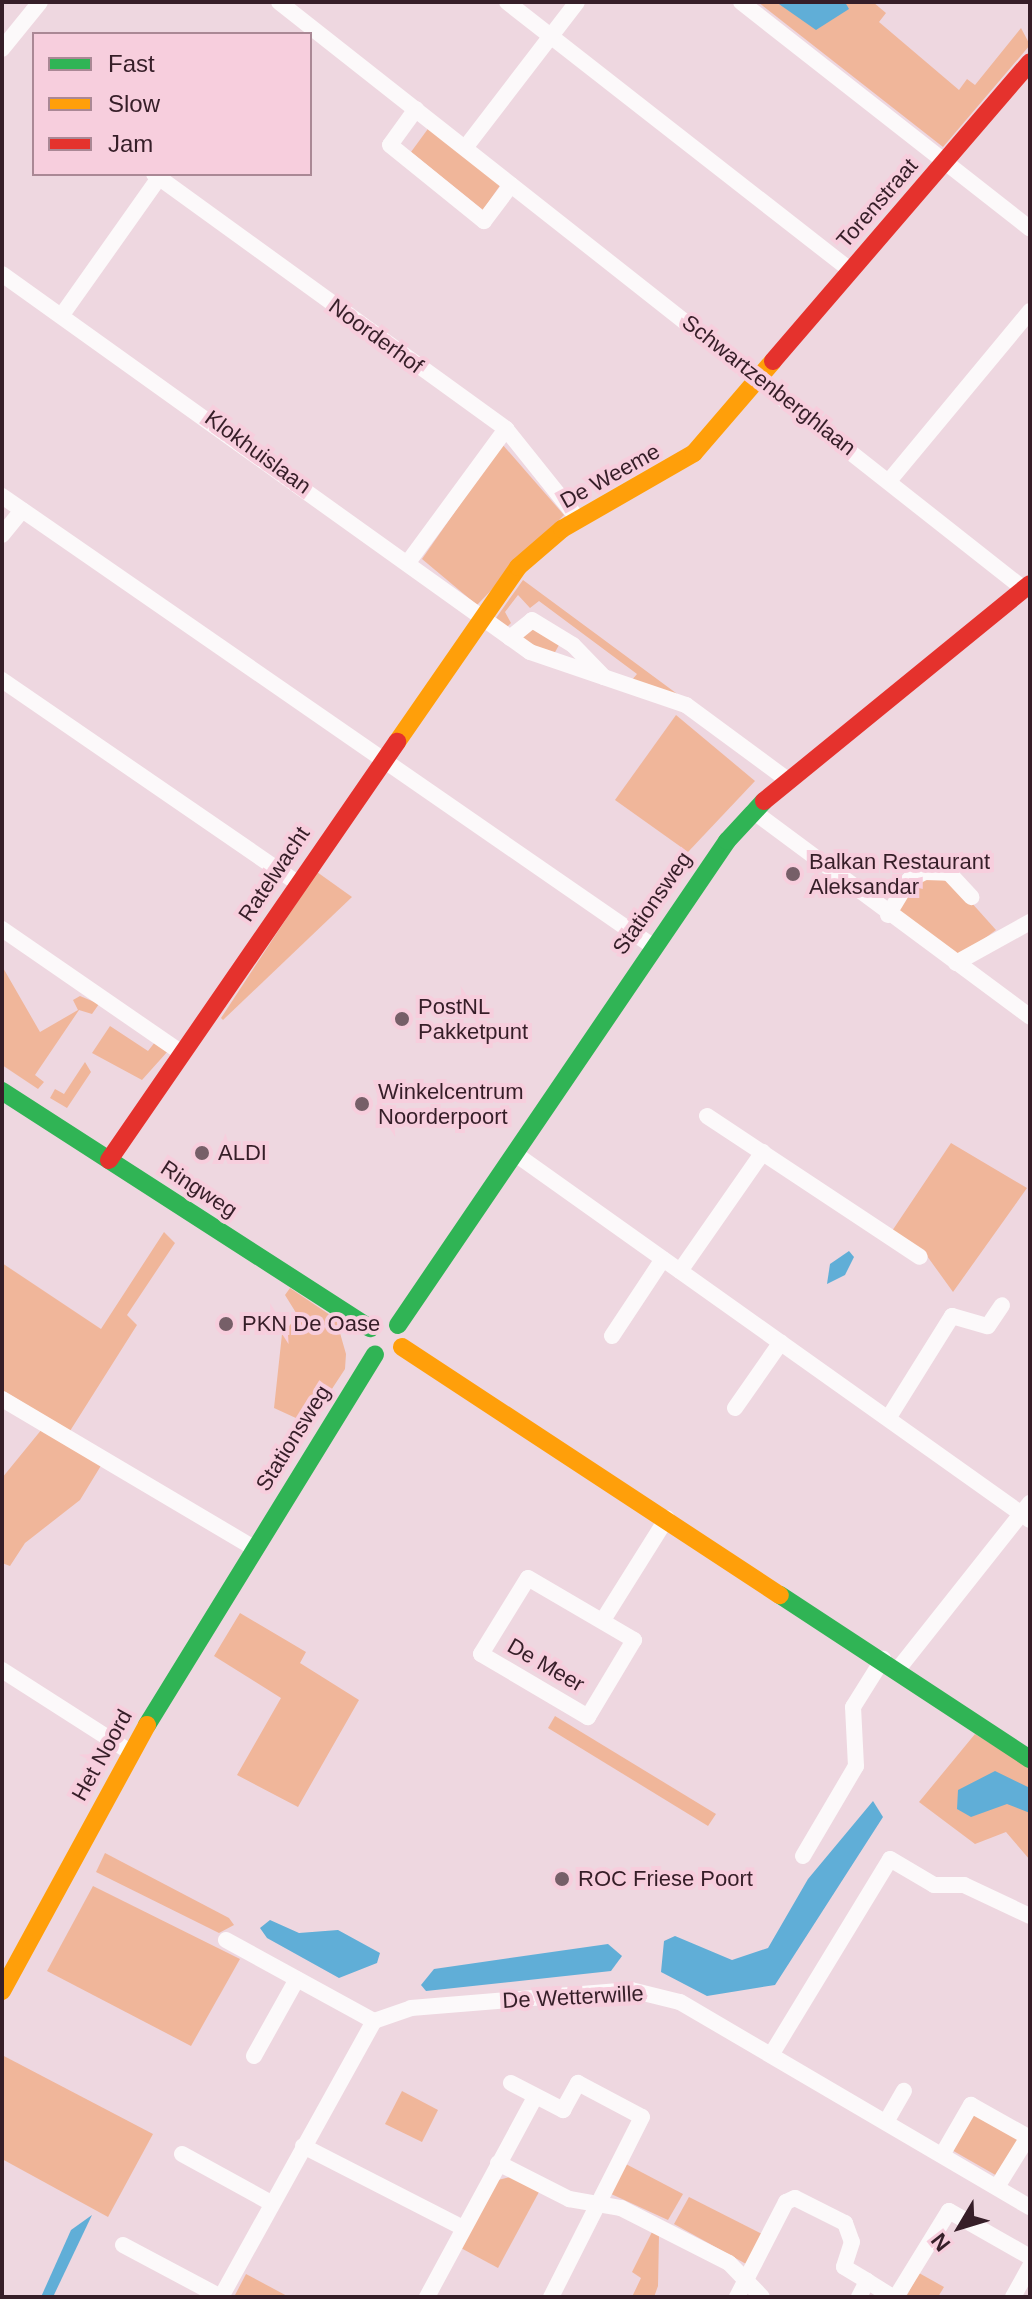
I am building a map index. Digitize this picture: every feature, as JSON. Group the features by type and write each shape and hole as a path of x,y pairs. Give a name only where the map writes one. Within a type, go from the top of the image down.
{"street":[{"path":"2,49 40,2"},
{"name":"Schwartzenberghlaan","path":"279,2 1027,587"},
{"path":"507,2 850,270"},
{"path":"465,148 577,2"},
{"path":"741,2 1030,229"},
{"path":"26,20 36,32"},
{"name":"Torenstraat","path":"760,377 1030,62"},
{"path":"416,109 390,145 484,221 511,185"},
{"path":"64,312 156,176"},
{"name":"Noorderhof","path":"156,176 506,429 578,519"},
{"name":"Klokhuislaan","path":"2,274 64,312 409,561 510,638 605,678 697,711 785,778"},
{"path":"889,481 1030,311"},
{"name":"De Weeme","path":"483,617 529,555 578,519 683,462 760,377"},
{"path":"409,561 506,429"},
{"path":"2,496 377,762 651,945"},
{"path":"2,535 22,510"},
{"name":"Stationsweg","path":"398,1325 651,945 753,811 785,778 1027,587"},
{"name":"Ratelwacht","path":"109,1160 377,762 483,617"},
{"name":"Klokhuislaan","path":"510,638 524,621 539,623 605,678"},
{"path":"2,680 297,883"},
{"path":"753,811 888,915 1030,1017"},
{"path":"888,915 909,880 925,872 949,873 971,897"},
{"path":"956,963 1030,922"},
{"path":"2,929 183,1054"},
{"name":"Ringweg","path":"2,1091 370,1328"},
{"path":"707,1116 920,1257"},
{"path":"680,1271 763,1152"},
{"path":"514,1153 1027,1512 853,1707 856,1766 803,1856"},
{"path":"612,1336 663,1259"},
{"path":"889,1417 952,1316 988,1326 1002,1305"},
{"path":"402,1347 375,1354 370,1328 384,1320 398,1325 402,1347 891,1664 1030,1759"},
{"path":"735,1408 781,1342"},
{"name":"Stationsweg","path":"252,1547 375,1354"},
{"path":"2,1399 252,1547"},
{"path":"603,1620 667,1518"},
{"name":"Het Noord","path":"2,1991 130,1752 252,1547"},
{"name":"De Meer","path":"528,1578 603,1620 634,1640 588,1717 481,1654 528,1578"},
{"path":"2,1670 130,1752"},
{"path":"771,2055 890,1859 934,1885 964,1885 1030,1916"},
{"path":"123,2245 221,2297 374,2021 226,1940"},
{"path":"254,2056 297,1979"},
{"name":"De Wetterwille","path":"374,2021 411,2008 631,1990 680,2002 1030,2207"},
{"path":"511,2083 563,2110 578,2083 642,2117 551,2297"},
{"path":"886,2122 904,2091"},
{"path":"427,2297 535,2097"},
{"path":"942,2155 971,2105 1028,2137 997,2187"},
{"path":"303,2146 463,2228"},
{"path":"182,2154 271,2203"},
{"path":"498,2163 569,2199 600,2202 746,2278 762,2297"},
{"path":"737,2297 786,2202 795,2198 845,2223 852,2242 844,2267 895,2297 949,2211 1030,2257"},
{"path":"1013,2297 1030,2266"},
{"path":"859,2297 867,2281"}],"shaded area":[{"path":"758,2 873,2 886,13 879,22 959,90 967,79 975,85 1021,28 1030,45 943,147"},
{"path":"430,126 501,184 483,210 411,152"},
{"path":"502,444 564,515 477,605 422,559"},
{"path":"523,580 680,696 631,681 637,674 539,601 530,608 518,595 505,612 511,623 505,629 496,618"},
{"path":"532,626 559,645 554,654 520,640"},
{"path":"676,715 755,781 688,852 615,800"},
{"path":"317,872 352,897 223,1020 221,1018"},
{"path":"926,877 953,882 996,930 957,959 893,913"},
{"path":"2,966 40,1032 78,1010 73,1000 80,996 99,1004 92,1014 79,1010 35,1075 44,1082 38,1089 2,1065"},
{"path":"110,1026 148,1051 155,1042 168,1051 142,1080 92,1053"},
{"path":"85,1062 91,1072 67,1108 50,1098 55,1089 64,1094"},
{"path":"951,1143 1027,1188 953,1292 927,1256 892,1231"},
{"path":"164,1232 175,1243 127,1315 137,1325 70,1431 2,1390 2,1263 101,1329"},
{"path":"290,1288 336,1319 346,1354 345,1369 309,1424 274,1408 282,1334 298,1316 285,1295"},
{"path":"42,1429 102,1464 80,1500 25,1543 10,1566 2,1563 2,1478"},
{"path":"240,1613 306,1652 300,1663 359,1700 298,1807 237,1775 281,1698 214,1656"},
{"path":"555,1716 716,1814 708,1826 548,1728"},
{"path":"975,1734 1030,1768 1030,1860 1006,1832 975,1844 919,1802"},
{"path":"105,1853 229,1918 234,1925 219,1933 96,1872"},
{"path":"93,1886 240,1959 191,2046 47,1971"},
{"path":"2,2055 153,2134 108,2217 2,2159"},
{"path":"402,2091 438,2110 422,2142 385,2124"},
{"path":"973,2111 1022,2139 999,2177 950,2149"},
{"path":"624,2163 683,2194 668,2220 609,2193"},
{"path":"510,2177 539,2192 498,2268 459,2247 498,2180"},
{"path":"689,2197 764,2235 748,2265 674,2224"},
{"path":"652,2232 659,2235 658,2286 654,2297 632,2297 641,2278 632,2272"},
{"path":"919,2273 944,2287 938,2297 906,2297"},
{"path":"246,2274 289,2297 234,2297"}],"water":[{"path":"776,2 845,2 849,9 816,30"},
{"path":"849,1251 854,1257 845,1275 827,1284 830,1264"},
{"path":"995,1771 1030,1788 1030,1813 1007,1804 971,1817 957,1809 958,1790"},
{"path":"873,1801 883,1817 775,1985 707,1996 661,1972 664,1941 675,1936 732,1960 768,1948 808,1879"},
{"path":"270,1920 299,1933 338,1930 380,1953 377,1963 339,1978 267,1938 260,1928"},
{"path":"608,1944 622,1956 611,1971 426,1991 421,1985 434,1969"},
{"path":"92,2215 53,2297 41,2297 71,2230"}],"traffic: fast":[{"path":"398,1325 727,841 764,801"},
{"path":"2,1091 370,1328"},
{"path":"147,1725 375,1354"},
{"path":"780,1595 1030,1759"}],"traffic: slow":[{"path":"397,742 518,567 562,529 694,453 773,361"},
{"path":"402,1347 780,1595"},
{"path":"2,1991 147,1725"}],"traffic: jam":[{"path":"773,361 1030,62"},
{"path":"764,801 1030,584"},
{"path":"109,1160 397,742"}],"place":[{"name":"Balkan Restaurant Aleksandar","path":"793,874"},
{"name":"PostNL Pakketpunt","path":"402,1019"},
{"name":"Winkelcentrum Noorderpoort","path":"362,1104"},
{"name":"ALDI","path":"202,1153"},
{"name":"PKN De Oase","path":"226,1324"},
{"name":"ROC Friese Poort","path":"562,1879"}]}
